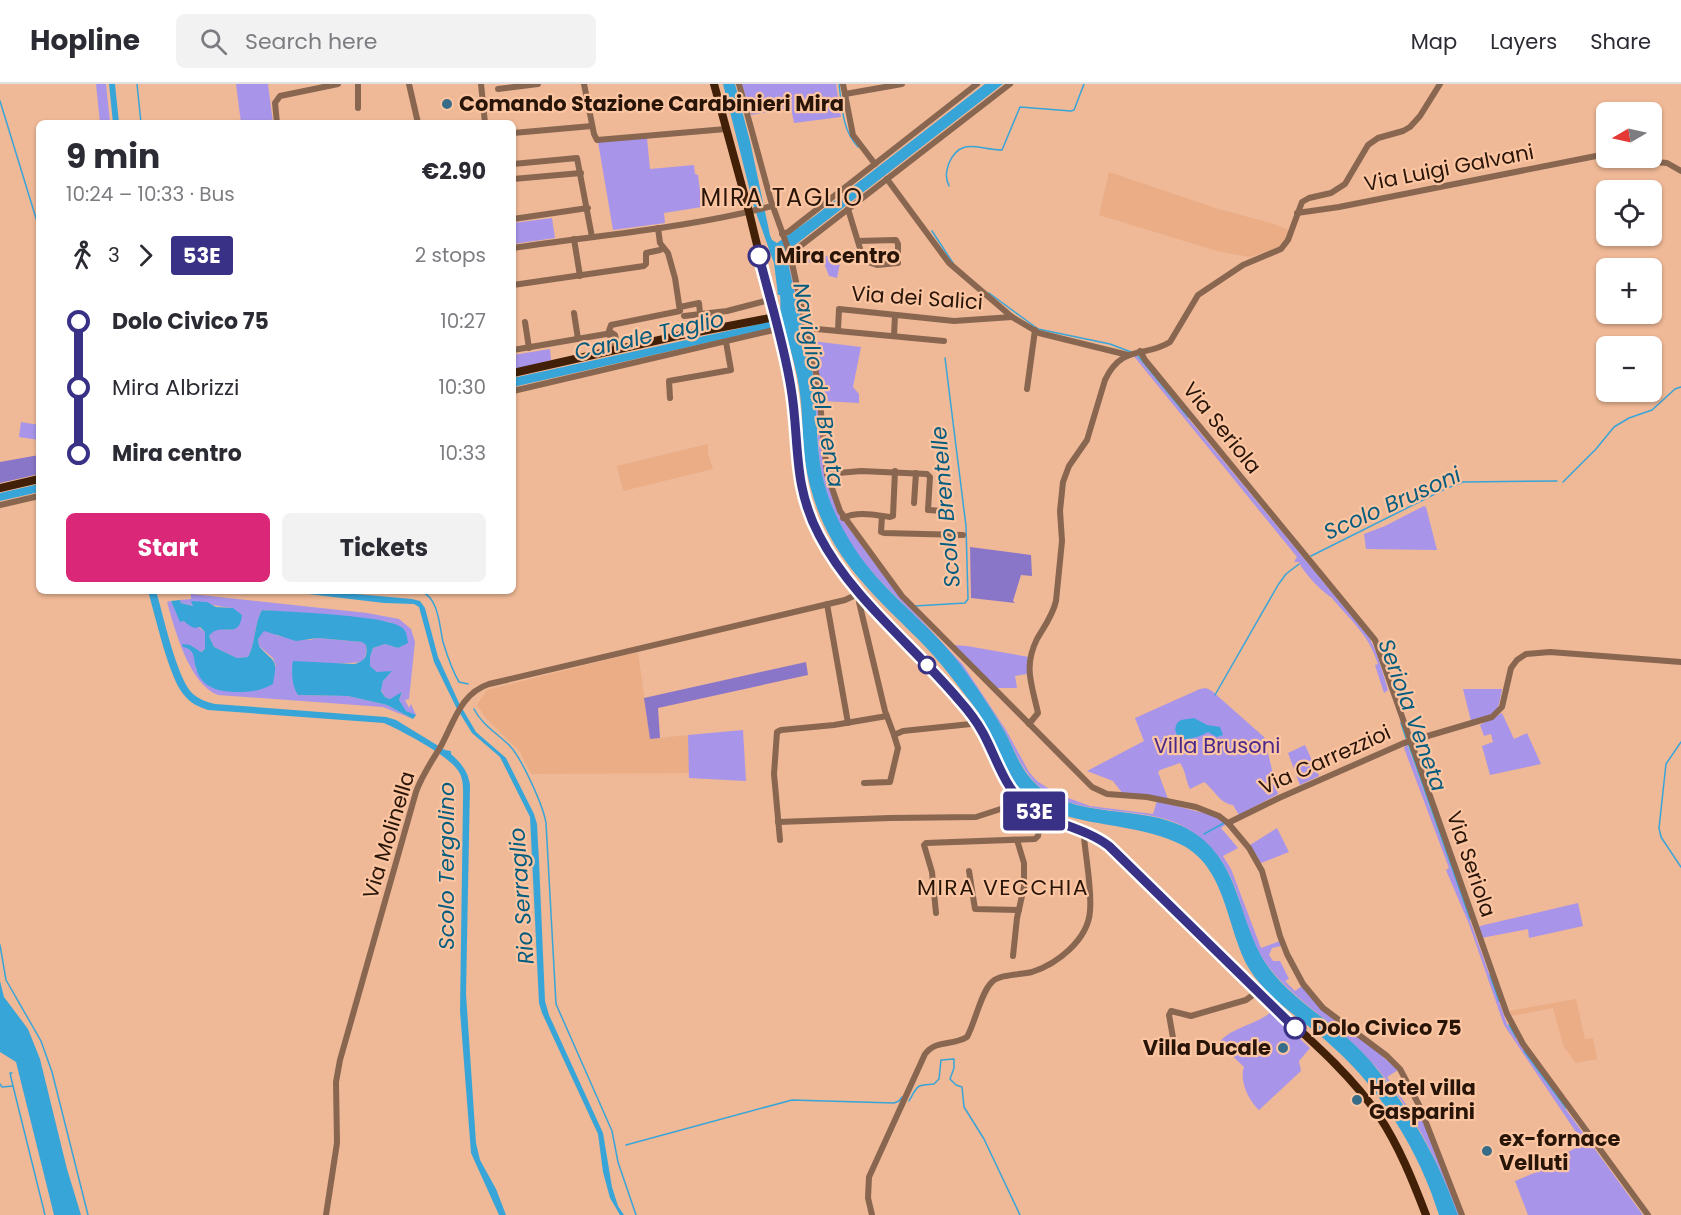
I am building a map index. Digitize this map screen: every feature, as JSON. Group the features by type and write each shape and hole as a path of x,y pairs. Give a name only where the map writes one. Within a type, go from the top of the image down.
{"main road":[{"path":"714,84 752,211 791,388 797,459 806,501 825,546 860,597 959,700 982,731 1005,777 1020,800 1041,815 1085,831 1116,852 1257,992 1338,1067 1367,1100 1390,1134 1426,1215"},
{"path":"516,372 615,350 776,324"},
{"path":"0,488 36,480"}],"street":[{"path":"278,120 275,103 280,96 338,84"},
{"path":"358,84 358,108"},
{"path":"409,84 417,120"},
{"path":"481,84 484,120"},
{"path":"498,90 538,84"},
{"path":"584,84 595,138 600,140 726,129"},
{"path":"739,84 766,185 769,207 789,253 818,382 827,474 832,494 843,518 902,596 1082,778 1100,792 1196,807 1228,823 1249,848 1262,871 1280,936 1303,984 1323,1008 1387,1056 1400,1069 1420,1107 1462,1215"},
{"path":"843,84 853,135 875,164"},
{"path":"844,93 877,86 902,84"},
{"path":"783,236 829,196 875,164 977,84"},
{"path":"789,253 1010,84"},
{"path":"1029,724 1038,713 1029,680 1032,654 1054,610 1056,601 1062,541 1060,511 1064,478 1069,466 1087,440 1107,375 1113,367 1133,353 1170,342 1195,298 1203,290 1243,265 1281,249 1288,240 1301,204 1307,199 1331,193 1345,184 1371,142 1410,127 1420,116 1440,84"},
{"path":"516,133 592,126"},
{"name":"Via Luigi Galvani","path":"1297,213 1596,156"},
{"path":"516,164 576,158 579,160 592,237"},
{"name":"Via Luigi Galvani","path":"1662,163 1681,171"},
{"path":"516,179 581,173"},
{"path":"887,178 949,263 1012,317 1035,330 1133,353"},
{"path":"516,249 658,228 769,207"},
{"path":"516,219 588,208"},
{"path":"848,209 862,255 868,263 877,265 898,263 896,240 858,241"},
{"path":"615,350 609,333 610,325 678,313 680,307 670,262 667,252 660,243 658,228"},
{"path":"574,239 580,276"},
{"path":"516,285 644,266 646,253 663,248"},
{"path":"684,316 738,309 770,300"},
{"path":"680,307 699,303 699,313"},
{"name":"Via dei Salici","path":"838,330 839,309 954,321 1012,317"},
{"path":"574,313 578,339"},
{"path":"894,336 895,315"},
{"path":"525,322 529,348"},
{"path":"516,390 726,342 776,324"},
{"path":"806,328 944,341"},
{"path":"1027,388 1035,330"},
{"path":"516,350 609,333"},
{"path":"670,398 669,381 731,370 726,342"},
{"name":"Via Seriola","path":"1133,353 1143,357 1373,636 1507,1014 1530,1053 1648,1215"},
{"path":"827,474 895,471 929,475 928,510 943,511"},
{"path":"843,518 850,514 892,517 895,471"},
{"path":"914,503 916,473"},
{"path":"0,505 36,497"},
{"path":"882,516 881,532 884,533 963,535"},
{"path":"860,597 886,716 898,748 890,782 864,783"},
{"name":"Via Molinella","path":"326,1215 337,1143 336,1082 340,1060 416,792 454,717 465,701 480,687 498,681 860,597"},
{"path":"827,604 848,723"},
{"name":"Via Carrezzioi","path":"1228,823 1409,741 1480,722 1497,715 1502,707 1510,668 1526,654 1550,652 1681,662"},
{"path":"780,840 774,774 777,732 781,729 848,723 886,716"},
{"path":"894,735 903,731 975,722"},
{"path":"778,822 976,817 1016,804 1020,800"},
{"path":"936,913 932,872 924,845 926,843 1037,838 1041,815"},
{"path":"872,1215 868,1198 869,1177 925,1054 937,1044 957,1042 967,1037 988,988 994,980 1029,973 1056,961 1069,950 1087,925 1091,910 1085,831"},
{"path":"1013,956 1018,910 1023,896 1024,868 1017,840"},
{"path":"969,871 975,909 1018,910"},
{"path":"1175,1049 1169,1012 1174,1010 1191,1016 1246,1000 1257,992"}],"shaded area":[{"path":"1109,172 1215,208 1274,224 1289,230 1286,239 1279,247 1250,257 1217,251 1099,215"},
{"path":"708,444 708,454 713,469 623,491 617,466"},
{"path":"36,456 36,475 0,483 0,462"},
{"path":"970,547 1031,555 1032,576 1021,575 1013,601 1015,603 971,598"},
{"path":"638,652 650,739 688,735 690,773 531,774 520,752 485,717 477,705 487,690"},
{"path":"806,662 808,675 658,708 660,738 650,739 644,698"},
{"path":"1576,999 1585,1039 1593,1038 1597,1059 1576,1063 1564,1047 1553,1008 1511,1016 1509,1011"}],"green space":[{"path":"96,84 106,84 110,120 100,120"},
{"path":"236,84 268,84 273,120 241,120"},
{"path":"742,84 836,84 841,117 794,123 791,108 751,115"},
{"path":"647,138 650,169 694,165 695,174 698,175 702,207 664,213 665,223 613,230 598,142"},
{"path":"552,218 555,238 516,244 516,223"},
{"path":"814,254 841,258 837,278 829,276 824,263 794,262 795,259 803,260"},
{"path":"788,259 817,384 825,477 838,512 845,523 900,597 963,665 1006,730 1029,772 1037,781 1057,794 1090,806 1153,814 1157,801 1215,816 1226,824 1221,828 1238,848 1223,856 1231,869 1261,948 1280,941 1281,946 1272,948 1269,955 1273,961 1280,961 1289,979 1285,981 1295,991 1302,986 1398,1070 1387,1077 1416,1119 1422,1116 1460,1215 1458,1215 1439,1169 1416,1124 1389,1083 1356,1046 1288,988 1268,966 1249,930 1230,876 1221,859 1188,829 1171,821 1075,804 1056,797 1040,787 1024,768 994,714 950,653 882,583 857,553 837,519 824,482 819,456 814,381"},
{"path":"812,341 861,347 853,387 859,394 859,403 823,401"},
{"path":"550,349 551,360 516,369 516,355"},
{"path":"1135,354 1369,637 1388,690 1384,693 1375,665 1378,664 1364,636 1331,597 1304,571 1299,562 1294,562 1297,557 1133,355"},
{"path":"21,422 36,424 36,440 19,437"},
{"path":"1424,506 1437,550 1366,549 1364,534"},
{"path":"191,594 367,613 399,619 411,629 415,642 409,699 405,700 409,708 411,704 416,715 408,712 402,706 399,700 402,693 391,699 385,697 381,690 383,681 391,672 377,672 370,666 373,648 385,644 398,648 405,644 390,622 262,610 248,657 237,658 214,647 209,636 216,630 231,630 233,608 197,602 192,602 194,606 181,603 180,600 191,599"},
{"path":"171,601 180,621 193,624 205,632 205,649 200,652 190,645 187,648 194,653 196,670 276,666 273,658 259,646 258,639 264,630 278,636 310,640 318,638 362,642 366,645 366,650 362,662 292,667 295,690 298,695 348,696 387,705 413,719 383,707 218,695 199,680 191,668 174,627 167,602"},
{"path":"953,645 1029,657 1027,674 1015,676 1017,688 997,688"},
{"name":"Villa Brusoni","path":"1206,688 1264,737 1278,794 1239,815 1233,805 1221,799 1204,782 1190,789 1180,763 1158,772 1168,799 1123,794 1113,781 1087,771 1144,741 1135,718"},
{"path":"1463,689 1502,689 1497,709 1491,714 1471,721"},
{"path":"1502,713 1514,739 1527,733 1541,764 1490,775 1482,746 1493,742 1491,734 1484,736 1480,725"},
{"path":"743,730 746,781 689,778 688,735"},
{"path":"1407,744 1507,1024 1532,1063 1643,1215 1528,1215 1515,1181 1571,1158 1568,1152 1584,1144 1504,1025 1469,924 1446,870 1449,868 1404,748"},
{"path":"1305,745 1319,776 1300,785 1288,753"},
{"path":"1277,828 1289,852 1261,863 1250,845"},
{"path":"1578,903 1583,926 1529,938 1528,929 1481,938 1478,927"},
{"path":"1271,1012 1310,1048 1299,1061 1301,1071 1259,1110 1246,1090 1243,1078 1244,1067 1219,1043 1229,1034"}],"water":[{"path":"109,84 115,84 119,120 113,120"},
{"path":"723,84 735,84 770,235 777,243 985,84 1003,84 786,252 814,381 819,456 831,504 848,538 866,565 960,664 1000,723 1022,767 1037,785 1053,796 1071,803 1090,808 1149,816 1186,828 1204,841 1218,856 1228,872 1249,928 1267,965 1297,997 1355,1045 1381,1074 1423,1137 1458,1215 1439,1215 1410,1146 1383,1103 1352,1065 1258,982 1242,954 1217,885 1209,869 1197,856 1182,845 1153,834 1075,818 1045,810 1032,803 1013,782 973,705 919,640 872,593 841,554 822,521 809,481 804,453 799,387 780,319 780,295 778,295 774,263 754,207"},
{"path":"771,323 772,328 516,386 516,377"},
{"path":"36,485 36,493 0,501 0,493"},
{"path":"149,594 157,594 181,675 198,698 215,704 386,717 396,720 445,750 451,751 466,771 470,785 466,994 476,1143 480,1160 496,1189 506,1215 499,1215 471,1153 460,1011 463,793 461,775 454,766 436,752 384,723 208,710 189,700 178,687 163,646"},
{"path":"308,594 356,594 420,601 425,608 438,657 459,703 476,732 506,758 537,824 545,1001 549,1015 603,1133 612,1187 618,1206 624,1215 620,1215 610,1198 603,1172 598,1134 539,1003 530,817 500,757 472,733 456,707 434,662 419,607 414,604 384,603"},
{"path":"180,600 181,603 193,606 191,601 207,602 216,607 233,608 242,615 237,627 218,630 209,636 214,647 237,658 248,657 262,610 357,617 401,627 406,632 408,643 398,648 385,644 373,648 370,666 377,672 392,671 383,681 381,691 385,697 390,699 402,692 399,700 406,711 416,715 413,719 387,705 348,696 298,695 292,678 293,661 354,664 363,660 366,655 366,645 362,642 318,638 296,641 264,631 258,639 259,646 274,662 273,684 260,690 247,692 212,688 198,675 192,652 183,647 182,644 190,645 201,652 205,649 205,632 200,627 190,626 184,621 180,622 171,601"},
{"path":"1194,718 1207,725 1220,727 1223,735 1217,737 1208,732 1193,738 1178,738 1175,729 1177,723"},
{"path":"0,981 4,997 28,1029 40,1059 67,1169 81,1215 54,1215 16,1062 0,1052"}],"waterway":[{"path":"137,84 141,120"},
{"name":"Seriola Veneta","path":"839,84 846,125 858,147"},
{"name":"Scolo Brentelle","path":"949,186 946,177 948,166 959,150 971,146 1002,150 1020,107 1074,110 1084,84"},
{"path":"0,101 36,218"},
{"name":"Seriola Veneta","path":"932,231 953,263"},
{"name":"Seriola Veneta","path":"989,293 1038,329 1110,344 1131,352"},
{"name":"Seriola Veneta","path":"1138,356 1188,417"},
{"name":"Scolo Brentelle","path":"915,606 965,603 968,599 966,526 945,358"},
{"name":"Scolo Brusoni","path":"1563,482 1614,427 1629,418 1652,410 1675,389 1681,387"},
{"name":"Scolo Brusoni","path":"1311,556 1463,482 1557,481"},
{"name":"Scolo Brusoni","path":"1215,695 1278,585 1286,574 1299,564"},
{"path":"426,594 435,606 443,642 456,677 459,682 468,684"},
{"path":"474,709 485,724 515,752 541,805 546,823 556,1004 612,1131 618,1162 636,1215"},
{"name":"Seriola Veneta","path":"1401,723 1406,738"},
{"path":"1681,742 1666,764 1659,828 1661,837 1681,867"},
{"name":"Seriola Veneta","path":"1408,743 1470,919"},
{"name":"Scolo Brusoni","path":"1204,834 1224,823"},
{"path":"0,945 6,980 41,1041 52,1072 88,1215"},
{"name":"Seriola Veneta","path":"1490,975 1499,1001"},
{"name":"Seriola Veneta","path":"1509,1025 1516,1037"},
{"name":"Seriola Veneta","path":"1524,1051 1566,1108"},
{"path":"909,1101 918,1087 934,1084 939,1079 941,1060 954,1059 950,1079 962,1087 964,1107 984,1139 1020,1215"},
{"path":"12,1073 10,1073 45,1215"},
{"path":"0,1084 2,1087 13,1086"},
{"path":"626,1145 792,1100 894,1103 902,1097"}],"bus line":[{"name":"53E","path":"759,256 790,380 802,490 809,512 833,559 853,586 959,700 982,731 1010,787 1020,800 1041,815 1085,831 1109,846 1295,1028"}],"place":[{"name":"Comando Stazione Carabinieri Mira","path":"447,104"},
{"name":"Mira centro","path":"759,256"},
{"name":"Dolo Civico 75","path":"1295,1028"},
{"name":"Villa Ducale","path":"1283,1048"},
{"name":"Hotel villa Gasparini","path":"1357,1100"},
{"name":"ex-fornace Velluti","path":"1487,1151"}],"district":[{"name":"MIRA TAGLIO","path":"782,198"},
{"name":"MIRA VECCHIA","path":"1003,887"}],"water label":[{"name":"Canale Taglio","path":"649,335"},
{"name":"Naviglio del Brenta","path":"819,385"},
{"name":"Scolo Tergolino","path":"446,866"},
{"name":"Rio Serraglio","path":"521,896"}]}
